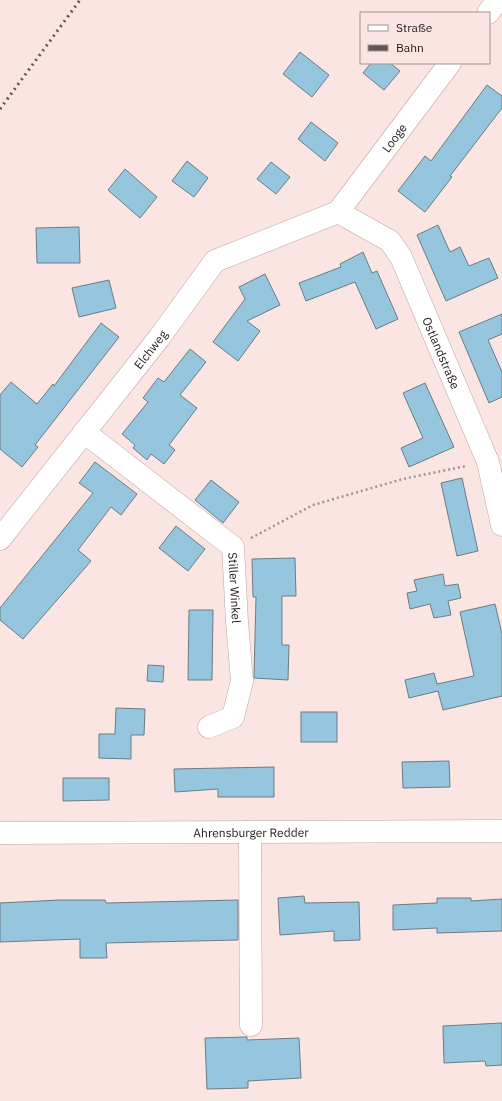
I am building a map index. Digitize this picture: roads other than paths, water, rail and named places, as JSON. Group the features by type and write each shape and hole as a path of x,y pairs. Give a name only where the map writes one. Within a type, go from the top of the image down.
{"street":[{"path":"489,12 498,0"},
{"name":"Looge","path":"338,212 449,64"},
{"name":"Elchweg","path":"0,539 159,338 215,261 338,212"},
{"name":"Ostlandstraße","path":"338,212 390,241 401,257 488,462 502,525"},
{"name":"Stiller Winkel","path":"84,432 233,547 242,681 233,717 209,727"},
{"name":"Ahrensburger Redder","path":"0,832 502,831"},
{"path":"246,832 250,841 251,1025"}],"railway":[{"path":"0,109 80,0"}]}
